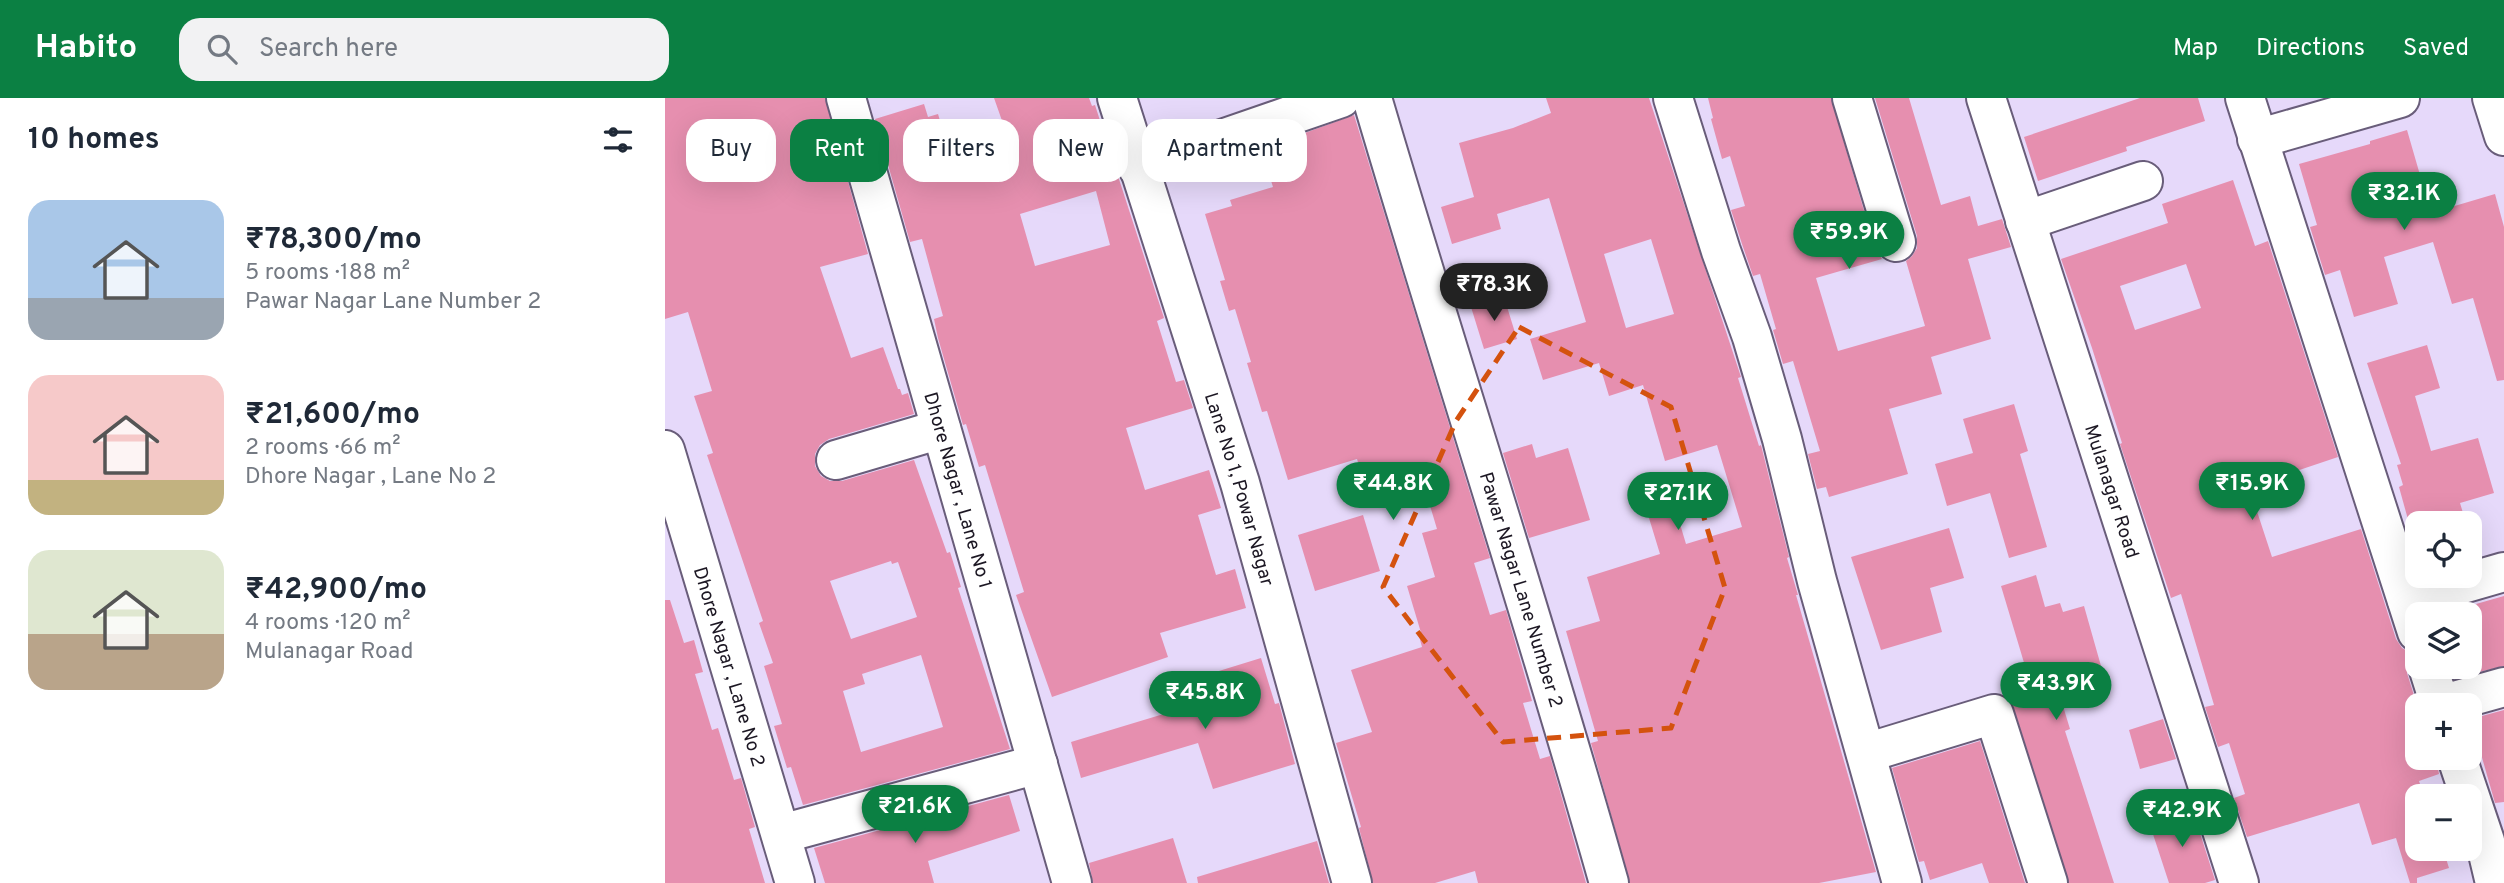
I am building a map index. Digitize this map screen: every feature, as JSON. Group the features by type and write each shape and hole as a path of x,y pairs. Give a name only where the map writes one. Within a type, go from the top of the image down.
{"street":[{"name":"Dhore Nagar , Lane No 1","path":"846,98 1072,883"},
{"name":"Lane No 1, Powar Nagar","path":"1117,98 1240,483 1352,883"},
{"path":"1138,167 1341,98"},
{"name":"Pawar Nagar Lane Number 2","path":"1372,98 1427,286 1581,782 1609,883"},
{"path":"1673,98 1721,251 1752,337 1902,883"},
{"path":"1852,98 1896,242"},
{"name":"Mulanagar Road","path":"1986,98 2239,883"},
{"path":"2245,98 2407,602"},
{"path":"2257,139 2400,98"},
{"path":"2492,98 2504,136"},
{"path":"2025,221 2143,181"},
{"path":"835,460 941,429"},
{"name":"Dhore Nagar , Lane No 2","path":"665,450 795,883"},
{"path":"2441,602 2504,572"},
{"path":"2432,679 2440,705 2504,687"},
{"path":"1866,753 1994,714 2048,883"},
{"path":"781,834 1038,764"},
{"path":"2463,770 2495,839 2495,883"}],"highlighted area":[{"path":"1519,327 1671,407 1725,588 1671,728 1503,742 1383,587 1456,421"}],"building":[{"path":"665,98 825,98 831,119 790,119 790,182 848,182 868,254 820,267 851,358 883,347 898,389 902,395 908,393 914,414 829,439 820,445 815,454 815,466 821,476 830,481 842,481 914,460 947,553 950,552 961,587 958,588 1010,749 803,805 791,767 787,768 774,726 782,724 764,666 773,663 759,623 763,621 707,455 713,453 694,396 712,391 688,312 665,319","holes":["891,561 892,564 898,562 917,617 851,639 830,581","921,655 943,727 861,752 843,691 865,684 862,674"]},
{"path":"994,98 1089,98 1092,106 1095,105 1100,119 1033,119 1033,182 1120,182 1164,318 1157,321 1176,382 1184,380 1193,408 1126,428 1145,490 1209,470 1221,508 1198,515 1216,575 1235,569 1246,608 1160,633 1168,657 1052,697 1016,595 1024,592 985,465 979,467 966,424 963,425 938,338 934,319 943,316 922,239 910,242 889,168 889,119 875,119 924,104 928,117 938,114 940,119 903,119 903,182 1019,182 1019,119 1001,119","holes":["1096,191 1110,245 1035,266 1020,214"]},
{"path":"1546,98 1649,98 1741,377 1738,378 1759,446 1761,445 1796,595 1876,872 1819,883 1630,883 1591,743 1598,741 1566,631 1600,621 1587,577 1660,554 1638,482 1665,474 1686,544 1742,527 1717,445 1665,461 1643,385 1609,396 1599,363 1543,380 1530,339 1586,322 1549,198 1497,214 1501,229 1452,244 1441,207 1474,197 1459,143 1513,128 1551,113","holes":["1651,239 1674,314 1626,328 1604,254"]},
{"path":"1708,98 1831,98 1875,248 1882,259 1816,278 1838,351 1925,326 1906,261 1917,248 1917,236 1875,98 1909,98 1941,205 1970,196 1978,226 2002,219 2011,247 1968,259 1991,339 1931,357 1942,394 1889,409 1908,474 1829,497 1826,487 1817,489 1808,454 1820,451 1793,361 1783,364 1760,274 1753,276 1731,210 1745,206 1730,156 1722,159"},
{"path":"2140,98 2198,98 2205,121 2126,147 2127,151 2038,181 2024,137"},
{"path":"1354,115 1490,558 1474,563 1490,615 1506,610 1532,701 1523,703 1540,759 1550,756 1586,883 1478,883 1475,871 1435,883 1373,883 1359,828 1361,827 1336,743 1372,732 1351,670 1422,647 1419,636 1422,636 1407,586 1435,577 1422,533 1437,529 1422,479 1368,495 1357,459 1288,480 1267,411 1262,412 1235,309 1229,311 1220,281 1225,280 1205,214 1232,206 1230,200 1273,187 1271,182 1307,182 1307,132"},
{"path":"2407,130 2431,213 2495,194 2504,227 2504,380 2497,381 2473,298 2452,304 2433,242 2384,257 2398,304 2354,317 2340,270 2325,275 2310,227 2317,225 2299,164 2370,144 2370,141"},
{"path":"2233,180 2255,246 2268,241 2338,457 2249,487 2272,557 2361,529 2396,639 2405,650 2405,679 2409,679 2413,693 2405,693 2405,770 2438,770 2439,774 2419,781 2420,784 2405,784 2405,861 2447,861 2449,868 2417,878 2417,883 2410,883 2396,838 2372,845 2359,803 2247,837 2234,798 2245,794 2229,743 2218,747 2205,707 2214,705 2181,594 2171,598 2061,259 2168,223 2162,204","holes":["2186,264 2201,308 2135,330 2120,286"]},
{"path":"1504,297 1517,339 1484,349 1471,307"},
{"path":"2427,345 2440,388 2415,396 2431,451 2478,438 2494,493 2460,503 2462,511 2406,511 2399,487 2403,485 2397,465 2401,464 2367,363"},
{"path":"2014,404 2028,451 2020,454 2047,547 2009,558 1990,493 1947,506 1935,464 1973,453 1963,419"},
{"path":"1532,444 1536,458 1568,448 1590,520 1529,538 1503,453"},
{"path":"1363,515 1380,571 1315,591 1298,535"},
{"path":"1949,528 1964,578 1930,588 1942,632 1881,650 1851,557"},
{"path":"2036,575 2045,607 2060,603 2063,612 2084,606 2101,666 2055,680 2070,729 2065,731 2114,883 2069,883 2012,703 2034,696 2001,586"},
{"path":"2504,596 2504,666 2482,671 2482,602"},
{"path":"665,600 670,600 684,643 694,640 703,672 695,674 712,730 718,728 734,780 741,778 755,827 749,829 765,883 665,883"},
{"path":"1261,658 1275,704 1279,703 1295,764 1213,789 1198,743 1081,778 1071,742 1200,703 1193,679"},
{"path":"2504,710 2504,802 2495,803 2482,758 2482,716"},
{"path":"2163,719 2176,759 2140,769 2129,730"},
{"path":"1980,741 2025,883 1989,883 1982,863 1930,880 1924,861 1919,862 1892,768"},
{"path":"1009,795 1020,831 928,861 934,883 825,883 814,848"},
{"path":"2192,808 2215,880 2205,883 2169,883 2149,822"},
{"path":"1173,838 1187,883 1093,883 1089,863"},
{"path":"1317,841 1329,883 1198,883 1197,877"}]}
